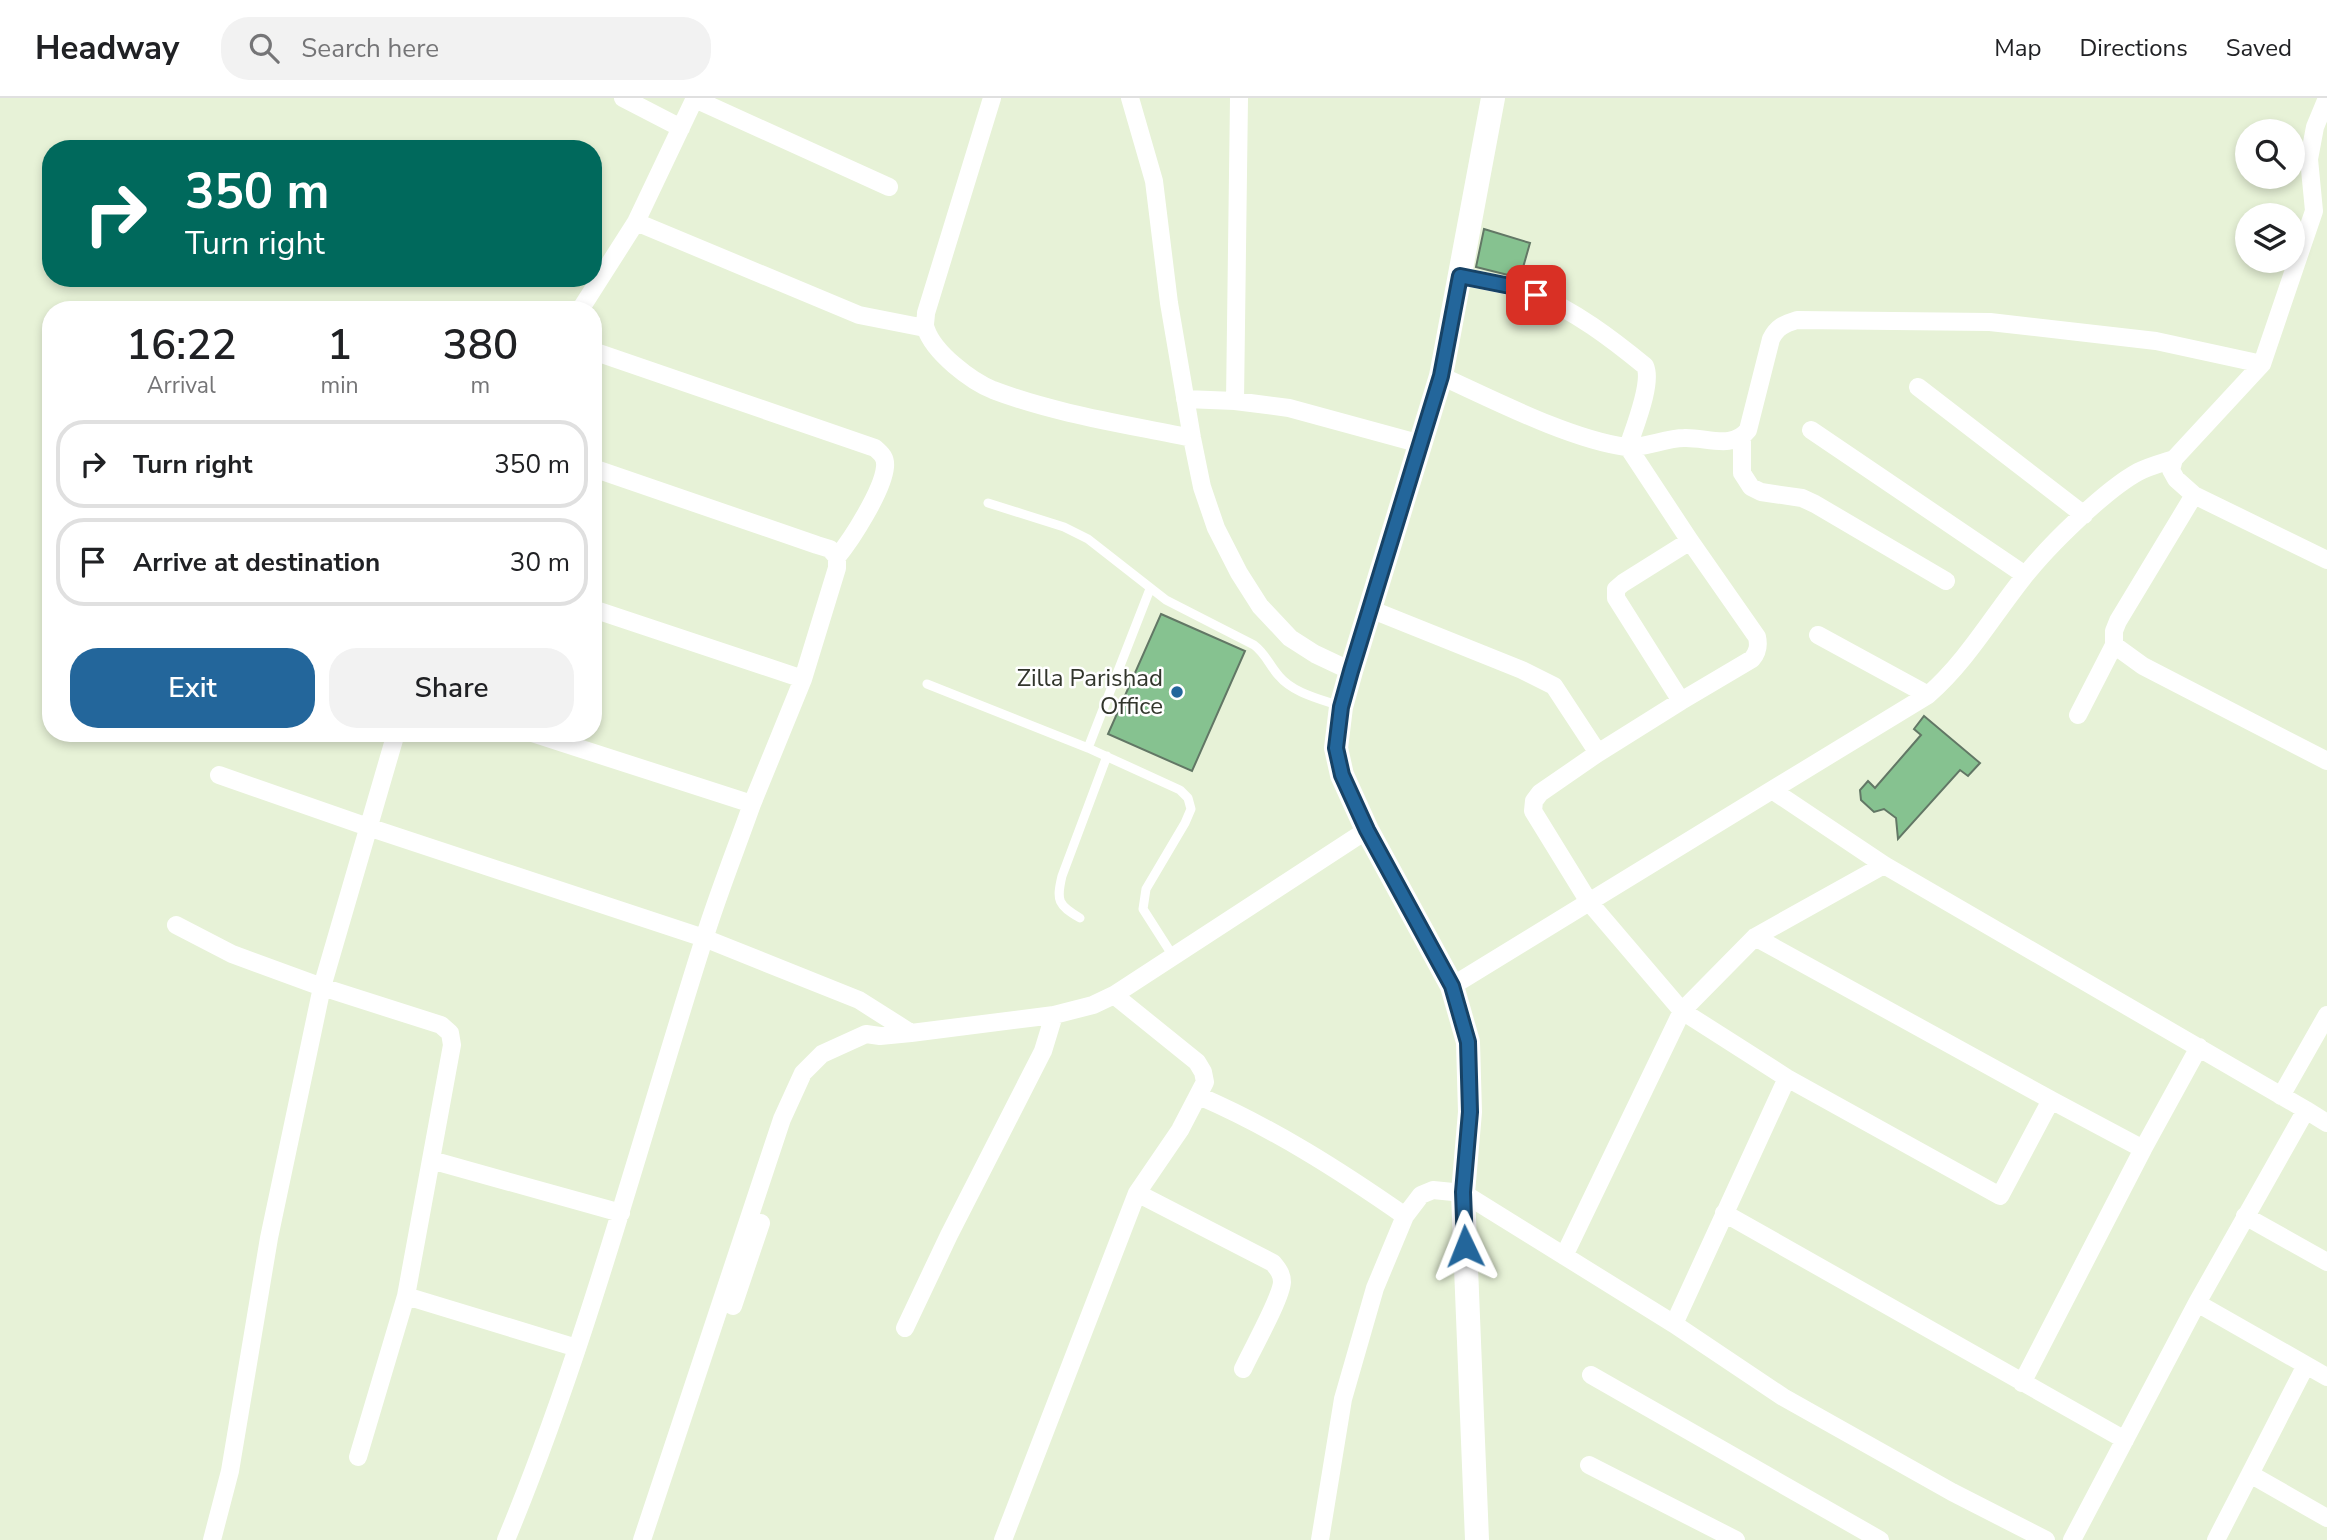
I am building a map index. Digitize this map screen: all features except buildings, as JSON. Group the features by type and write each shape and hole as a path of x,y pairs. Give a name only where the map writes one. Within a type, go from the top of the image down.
{"main road":[{"path":"1477,1540 1463,1192 1470,1112 1468,1042 1452,986 1367,830 1342,775 1336,748 1341,707 1351,671 1441,376 1493,98"}],"street":[{"path":"623,98 681,128"},
{"path":"602,275 636,222 695,98 889,187"},
{"path":"992,98 926,313 925,328 938,348 966,376 991,389 1063,412 1192,438"},
{"path":"1130,98 1154,181 1169,303 1185,399 1202,487 1216,528 1260,606 1290,638 1315,654 1351,671"},
{"path":"1235,401 1239,98"},
{"path":"1452,986 1928,695 1967,653 2025,575 2084,515 2126,480 2141,471 2174,459 2262,364 2320,212 2309,159 2315,128 2327,98"},
{"path":"636,222 859,315 925,328"},
{"path":"1460,276 1510,286 1536,295 1568,311 1645,366 1649,374 1647,385 1628,447"},
{"path":"1441,376 1576,434 1628,447 1684,438 1734,442 1742,438 1748,430 1771,339 1784,323 1797,320 1990,322 2156,341 2262,364"},
{"path":"506,1540 530,1482 578,1348 704,938 752,804 803,679 837,568 837,557 854,534 882,479 886,465 876,448 602,354"},
{"path":"1918,387 2084,515"},
{"path":"1185,399 1235,401 1289,408 1420,444"},
{"path":"1811,430 2025,575"},
{"path":"1742,438 1742,473 1751,487 1761,492 1802,498 1815,504 1946,581"},
{"path":"1628,447 1757,637 1759,644 1752,659 1598,753 1540,793 1534,801 1533,811 1589,902 1682,1011 1787,1078 2000,1196 2050,1100"},
{"path":"2174,459 2171,470 2176,479 2194,495 2327,560"},
{"path":"602,471 830,549 837,557"},
{"path":"2078,715 2114,645 2114,631 2118,621 2194,495"},
{"path":"1681,701 1616,598 1616,589 1690,541"},
{"path":"1370,609 1522,670 1554,686 1598,753"},
{"path":"602,612 803,679"},
{"path":"1818,635 1928,695"},
{"path":"2114,645 2143,666 2327,761"},
{"path":"212,1540 230,1471 271,1226 322,987 393,742"},
{"path":"560,742 752,804"},
{"path":"219,775 704,938 859,1000 911,1033"},
{"path":"1772,790 1884,864 2327,1123"},
{"path":"642,1540 782,1119 803,1073 822,1054 866,1034 880,1036 911,1033 1054,1015 1093,1005 1114,995 1367,830"},
{"path":"1564,1256 1682,1011 1755,937 1884,864"},
{"path":"176,925 232,954 441,1026 450,1033 452,1045 406,1296 358,1457"},
{"path":"1755,937 2143,1149"},
{"path":"1003,1540 1137,1193 1180,1130 1205,1082 1203,1072 1196,1062 1114,995"},
{"path":"905,1328 1043,1051 1054,1015"},
{"path":"2281,1096 2327,1015"},
{"path":"653,1540 807,1088 822,1068 838,1056 870,1044 880,1036"},
{"path":"2022,1383 2199,1047"},
{"path":"1674,1324 1787,1078"},
{"path":"1199,1096 1240,1114 1339,1170 1405,1216"},
{"path":"2072,1540 2197,1303 2306,1110"},
{"path":"431,1160 621,1213"},
{"path":"1320,1540 1343,1399 1375,1288 1405,1216 1421,1195 1433,1190 1463,1192 1674,1324 1783,1397 1952,1492 2046,1540"},
{"path":"1137,1193 1273,1263 1280,1270 1282,1283 1243,1369"},
{"path":"1724,1213 2124,1440"},
{"path":"2245,1216 2327,1262"},
{"path":"406,1296 578,1348"},
{"path":"2197,1303 2327,1377"},
{"path":"2216,1540 2306,1364"},
{"path":"1591,1375 1880,1540"},
{"path":"1589,1465 1736,1540"},
{"path":"2250,1474 2327,1518"}],"lane":[{"path":"988,503 1064,527 1088,539 1166,600 1264,652 1277,675 1289,686 1341,707"},
{"path":"1088,748 1150,589"},
{"path":"927,684 1107,756 1180,790 1188,798 1191,809 1146,890 1143,909 1173,956"},
{"path":"1080,918 1063,908 1058,894 1062,876 1107,756"}],"place":[{"name":"Zilla Parishad Office","path":"1177,692"}],"route":[{"path":"1465,1246 1463,1192 1470,1112 1468,1042 1452,986 1367,830 1342,775 1336,748 1341,707 1351,671 1441,376 1460,276 1510,286 1536,295"}]}
